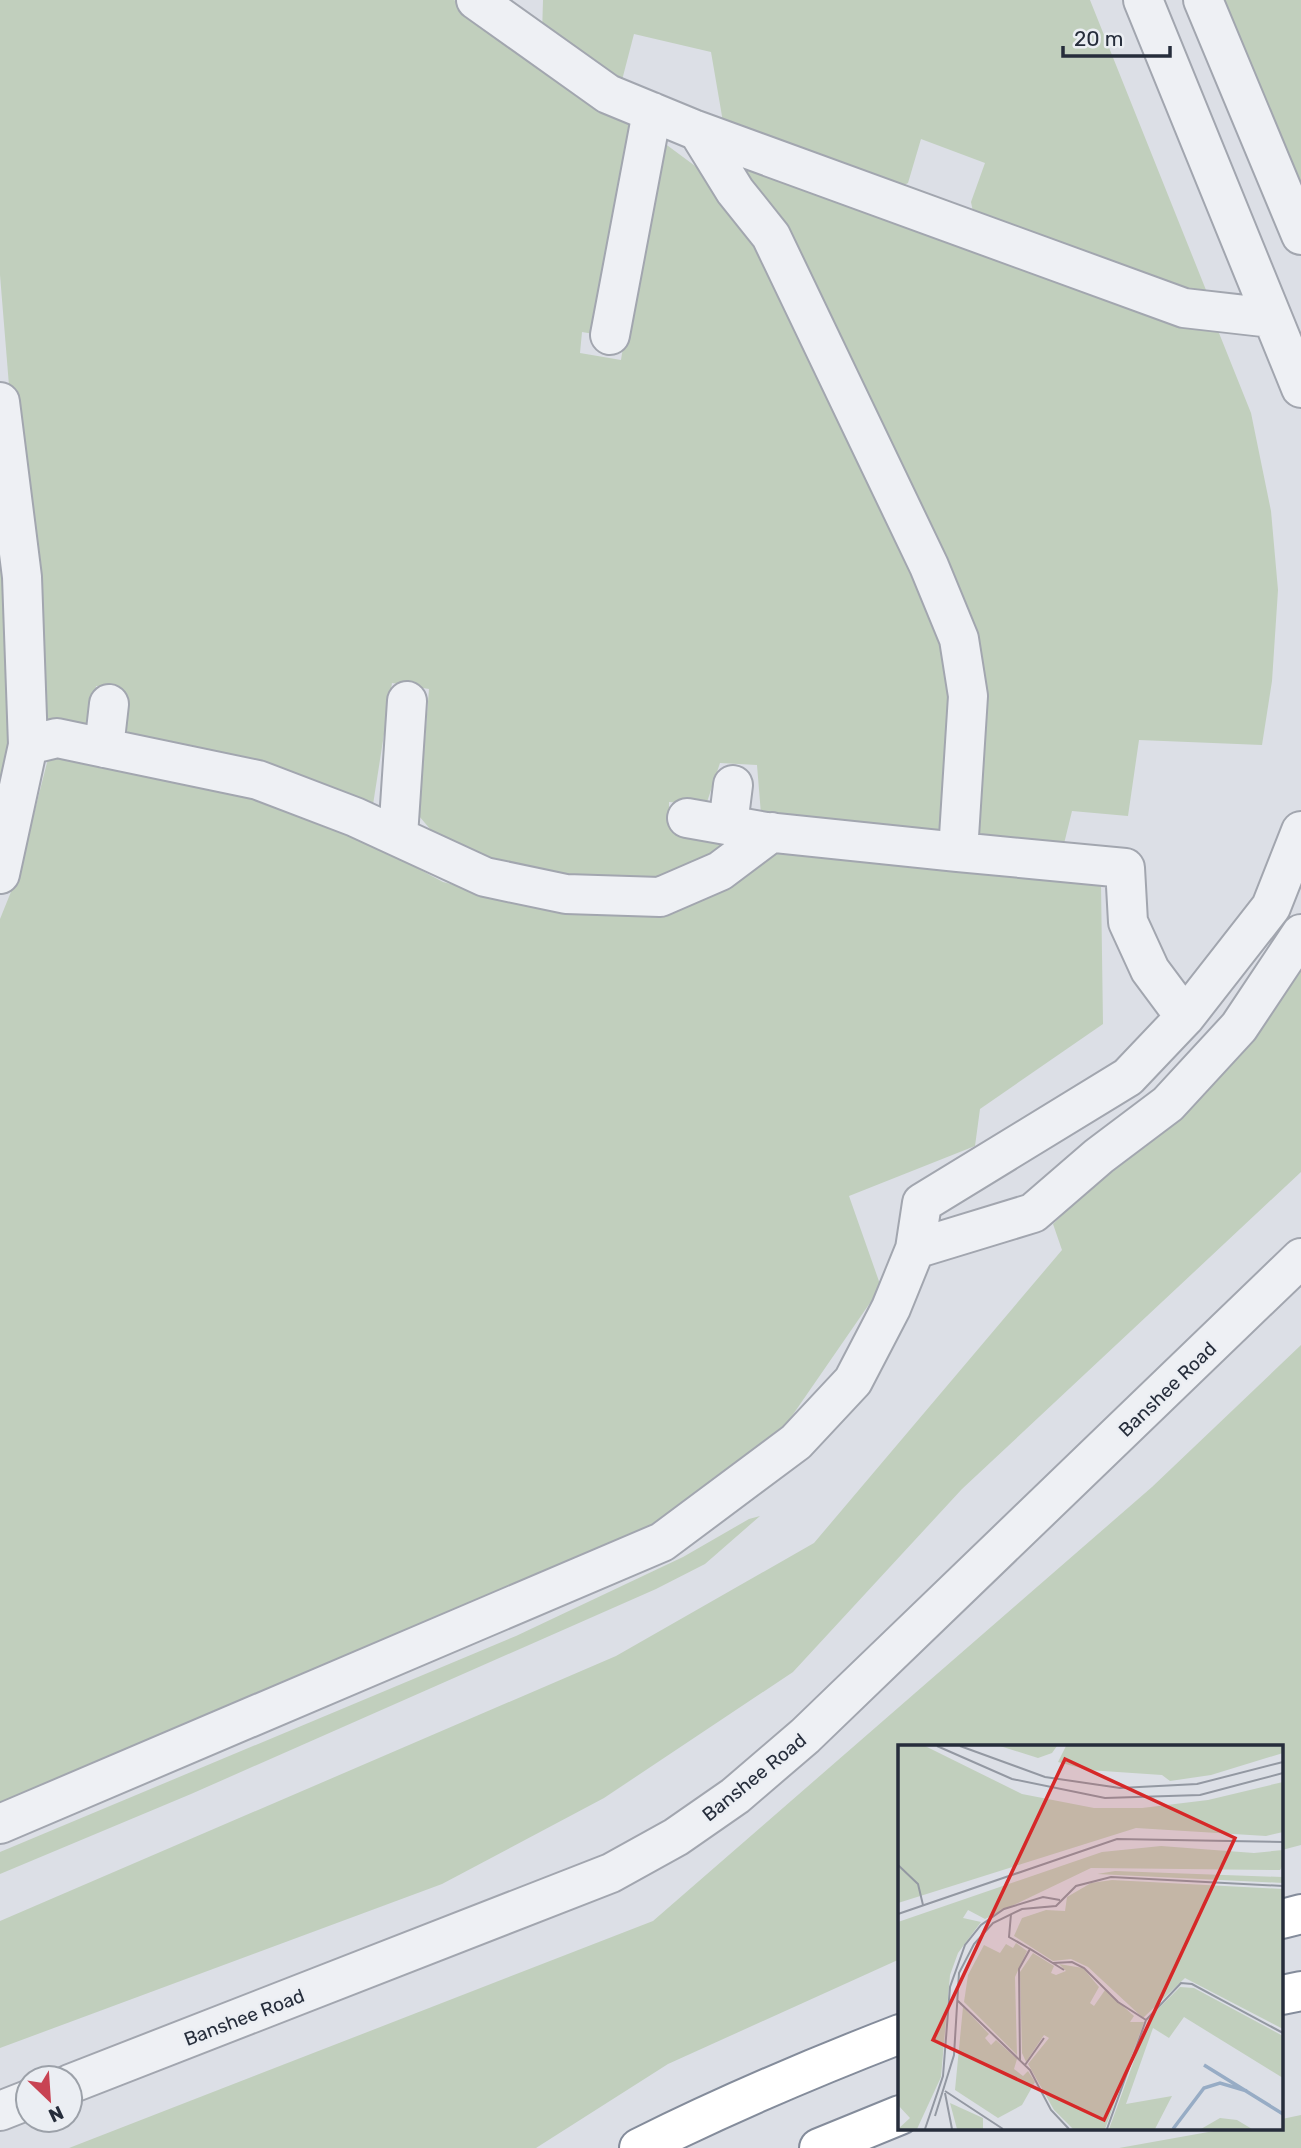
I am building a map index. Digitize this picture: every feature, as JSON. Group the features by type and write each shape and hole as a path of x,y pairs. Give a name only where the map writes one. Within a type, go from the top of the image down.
{"highway":[{"path":"1284,1918 1301,1914"},
{"path":"639,2148 815,2067 898,2035"},
{"path":"819,2148 898,2116"}],"street":[{"path":"477,0 608,94 698,131 1184,308 1272,318"},
{"path":"1143,0 1301,388"},
{"path":"1203,0 1301,235"},
{"path":"610,335 652,112"},
{"path":"698,131 735,191 771,236 929,566 959,639 968,696 958,852"},
{"path":"0,402 22,577 28,745 0,874"},
{"path":"398,836 408,701"},
{"path":"104,748 109,704"},
{"path":"28,745 57,737 258,780 398,836 485,877 566,894 660,897 720,871 772,832"},
{"path":"728,825 733,785"},
{"path":"687,818 772,832 1125,868 1128,922 1150,970 1185,1017"},
{"path":"0,1824 662,1542 796,1442 853,1381 891,1308 915,1249 922,1203 1128,1077 1185,1017 1271,907 1301,831"},
{"path":"915,1249 1033,1213 1099,1156 1168,1104 1239,1027 1301,934"},
{"name":"Banshee Road","path":"84,2079 611,1873 676,1837 735,1796 805,1736 1301,1258"}],"green space":[{"path":"0,0 454,0 640,126 600,335 582,332 580,353 621,360 656,137 710,177 761,249 933,595 955,678 949,823 930,836 761,814 757,765 720,763 706,805 669,802 669,824 736,841 663,882 574,887 442,843 419,816 429,689 392,683 372,811 113,737 125,691 96,686 91,727 37,729 0,275"},
{"path":"543,0 1090,0 1208,295 1183,293 975,221 971,202 985,163 921,139 908,183 895,190 723,122 711,52 634,34 621,84 542,35"},
{"path":"1213,0 1301,0 1301,210"},
{"path":"731,154 1217,328 1251,413 1271,511 1278,590 1272,681 1262,745 1139,740 1128,816 1072,811 1063,848 972,834 981,691"},
{"path":"0,477 13,686 9,775 0,805"},
{"path":"50,751 256,795 344,829 443,882 545,908 781,848 1101,884 1103,1024 980,1109 975,1146 849,1196 881,1287 774,1442 649,1526 582,1561 0,1808 0,919 19,872"},
{"path":"1301,963 1301,1172 962,1489 793,1672 604,1798 442,1884 0,2048 0,1921 616,1656 814,1543 1062,1250 1053,1224 1248,1039 1285,990"},
{"path":"1301,1345 1301,1845 1284,1849 1284,1745 898,1745 898,1960 668,2064 536,2148 69,2148 653,1921 1152,1487"},
{"path":"760,1516 705,1564 656,1589 191,1794 0,1874 0,1852 516,1636 683,1557 749,1519"},
{"path":"1301,2115 1301,2148 1119,2148 1219,2130 1284,2130 1284,2119"}]}
